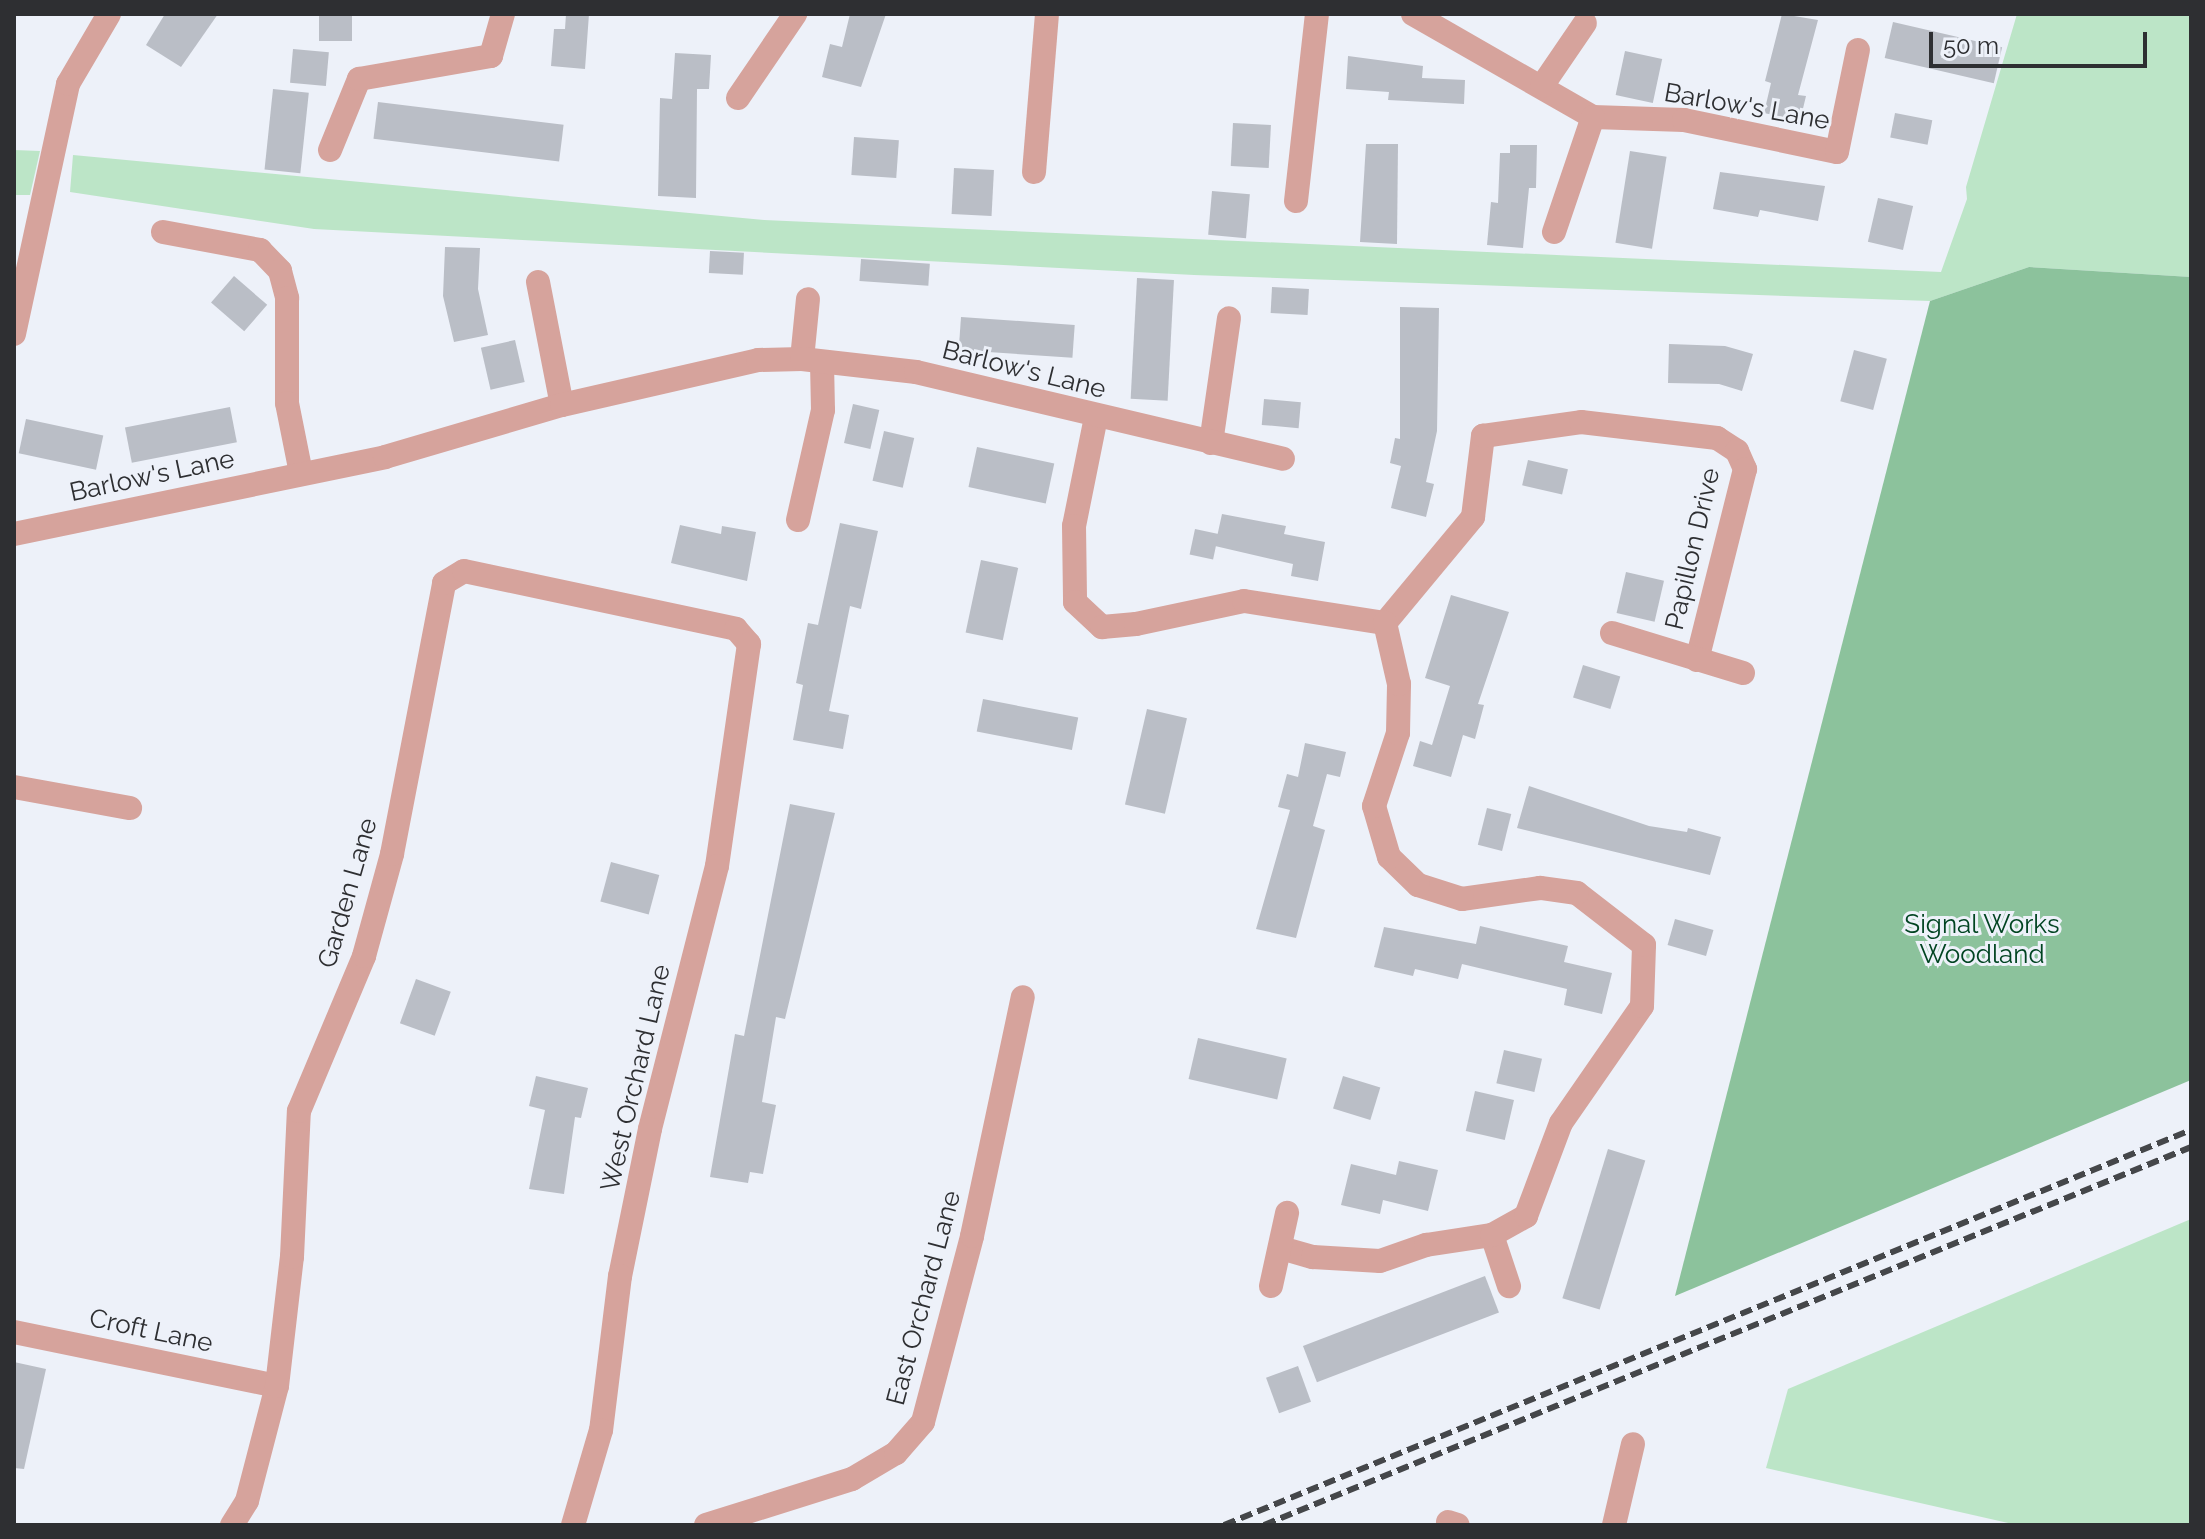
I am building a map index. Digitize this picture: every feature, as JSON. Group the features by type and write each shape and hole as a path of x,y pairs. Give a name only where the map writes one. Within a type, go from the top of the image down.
{"street":[{"path":"14,334 68,84 109,14"},
{"path":"330,150 359,79 491,56 503,14"},
{"path":"738,98 795,14"},
{"path":"1034,172 1047,14"},
{"path":"1296,201 1317,14"},
{"name":"Barlow's Lane","path":"1413,14 1593,117 1684,120 1837,152 1858,50"},
{"path":"1542,86 1585,23"},
{"path":"1554,232 1593,117"},
{"path":"163,232 260,250 280,271 287,298 287,403 301,473"},
{"path":"538,282 562,405"},
{"path":"798,520 823,410 812,360 808,299"},
{"path":"1211,443 1229,318"},
{"name":"Barlow's Lane","path":"14,534 385,457 562,405 758,360 812,360 916,372 1283,459"},
{"path":"1096,417 1074,526 1075,602 1102,627 1136,624 1244,601 1385,623 1399,684 1398,733 1374,806 1389,857 1418,885 1462,899 1540,888 1577,893 1644,945 1642,1006 1561,1123 1526,1216 1492,1235 1426,1245 1380,1261 1313,1257 1281,1248"},
{"name":"Papillon Drive","path":"1385,623 1473,517 1483,436 1581,422 1717,438 1737,451 1745,469 1697,660"},
{"name":"Garden Lane","path":"232,1525 247,1501 277,1386 292,1257 299,1111 364,956 392,854 444,583 464,571 736,629 749,644"},
{"name":"Papillon Drive","path":"1612,633 1743,673"},
{"name":"West Orchard Lane","path":"573,1525 601,1430 620,1276 650,1129 717,866 749,644"},
{"path":"14,787 130,808"},
{"name":"East Orchard Lane","path":"706,1525 852,1479 896,1453 923,1422 972,1236 1023,997"},
{"path":"1271,1286 1287,1213"},
{"path":"1492,1235 1509,1286"},
{"name":"Croft Lane","path":"14,1332 277,1386"},
{"path":"1614,1525 1633,1444"}],"green space":[{"path":"2017,14 2191,14 2191,277 2029,267 1930,301 1194,275 314,229 70,192 73,155 764,220 1941,272 1967,199 1966,187"},
{"path":"14,150 40,151 30,195 14,195"},
{"name":"Signal Works Woodland","path":"2029,267 2191,277 2191,1080 1675,1296 1930,301"},
{"path":"2191,1219 2191,1525 2017,1525 1766,1468 1788,1389"}],"building":[{"path":"165,14 218,14 181,67 146,45"},
{"path":"319,14 352,14 352,41 319,41"},
{"path":"566,14 589,14 585,69 551,66 554,29 565,29"},
{"path":"850,14 886,14 861,87 822,77 830,44 842,47"},
{"path":"1782,14 1818,20 1798,95 1806,96 1800,121 1764,113 1771,83 1765,81"},
{"path":"1893,22 2002,47 1994,83 1885,58"},
{"path":"293,49 329,52 326,86 290,83"},
{"path":"1625,51 1662,59 1653,103 1616,95"},
{"path":"675,53 711,55 709,89 697,89 696,198 658,196 660,98 672,99"},
{"path":"1348,56 1423,66 1422,78 1465,80 1464,104 1388,100 1389,92 1346,89"},
{"path":"273,89 309,93 300,173 265,170"},
{"path":"378,102 564,125 559,162 373,139"},
{"path":"1895,113 1932,120 1928,145 1890,138"},
{"path":"1233,123 1271,125 1269,168 1231,166"},
{"path":"854,137 899,140 896,178 851,175"},
{"path":"1366,144 1398,144 1397,244 1360,242"},
{"path":"1510,145 1537,145 1536,188 1529,188 1523,248 1487,245 1491,202 1498,203 1500,153 1510,153"},
{"path":"1630,151 1667,157 1652,249 1615,243"},
{"path":"954,168 994,170 992,216 952,214"},
{"path":"1720,172 1825,186 1818,221 1760,210 1758,217 1713,209"},
{"path":"1212,191 1250,194 1246,238 1208,235"},
{"path":"1878,198 1913,206 1903,250 1868,242"},
{"path":"445,247 480,248 478,289 488,335 454,342 443,296"},
{"path":"710,251 744,253 743,275 709,273"},
{"path":"861,259 930,264 928,286 859,281"},
{"path":"234,276 267,305 244,331 211,302"},
{"path":"1137,278 1174,280 1168,401 1131,399"},
{"path":"1272,287 1309,289 1308,315 1271,313"},
{"path":"1400,307 1439,308 1437,431 1426,482 1434,484 1426,517 1391,508 1401,466 1390,463 1395,438 1400,439"},
{"path":"961,317 1075,325 1072,358 959,350"},
{"path":"515,340 525,382 491,390 481,348"},
{"path":"1669,344 1725,346 1753,354 1742,391 1719,384 1668,383"},
{"path":"1854,350 1887,359 1873,410 1840,401"},
{"path":"1264,399 1301,402 1299,428 1262,425"},
{"path":"853,404 879,410 870,449 844,443"},
{"path":"230,407 237,442 132,463 125,427"},
{"path":"26,419 103,435 96,470 19,453"},
{"path":"884,431 914,438 903,488 873,481"},
{"path":"977,447 1054,463 1046,504 968,487"},
{"path":"1528,460 1568,469 1562,495 1522,485"},
{"path":"1222,514 1286,526 1284,534 1325,542 1318,581 1291,576 1293,564 1215,546"},
{"path":"840,523 878,531 861,609 850,606 829,711 849,715 843,749 793,740 803,685 796,683 808,623 818,625"},
{"path":"680,525 721,534 722,526 756,532 747,581 671,563"},
{"path":"1195,529 1218,534 1213,559 1190,554"},
{"path":"981,560 1018,568 1003,640 966,632"},
{"path":"1626,572 1664,581 1655,622 1617,613"},
{"path":"1451,595 1509,612 1478,704 1484,705 1475,739 1463,735 1451,777 1413,766 1420,741 1432,745 1450,686 1425,678"},
{"path":"1583,665 1620,676 1610,709 1573,698"},
{"path":"983,699 1078,718 1072,750 977,731"},
{"path":"1147,709 1187,718 1165,814 1125,804"},
{"path":"1305,743 1346,752 1340,777 1327,774 1313,826 1325,830 1296,938 1256,929 1290,810 1278,807 1287,774 1298,777"},
{"path":"1529,786 1649,826 1687,832 1688,828 1721,837 1710,875 1517,828"},
{"path":"790,804 835,813 785,1019 776,1017 762,1102 776,1105 763,1174 750,1172 748,1183 710,1177 735,1034 744,1036"},
{"path":"1487,808 1511,814 1502,851 1478,845"},
{"path":"611,862 659,875 649,915 600,902"},
{"path":"1675,919 1713,930 1706,956 1668,945"},
{"path":"1480,926 1568,946 1564,962 1612,973 1602,1014 1564,1005 1567,989 1462,964 1458,979 1415,969 1413,976 1374,967 1384,927 1476,944"},
{"path":"416,979 451,992 435,1036 400,1023"},
{"path":"1198,1038 1287,1058 1277,1099 1189,1079"},
{"path":"1504,1050 1542,1059 1534,1092 1496,1083"},
{"path":"536,1076 588,1088 581,1118 575,1117 564,1194 529,1189 545,1110 529,1106"},
{"path":"1343,1076 1380,1087 1370,1120 1333,1109"},
{"path":"1475,1091 1514,1100 1505,1140 1466,1131"},
{"path":"1608,1149 1645,1160 1600,1310 1562,1298"},
{"path":"1399,1161 1438,1170 1428,1211 1383,1200 1380,1214 1341,1205 1351,1164 1396,1175"},
{"path":"1485,1276 1499,1312 1317,1382 1303,1346"},
{"path":"14,1362 46,1369 24,1469 14,1468"},
{"path":"1298,1366 1311,1402 1279,1413 1266,1378"}],"railway":[{"path":"1224,1525 2191,1130"},
{"path":"1264,1525 2191,1147"}]}
